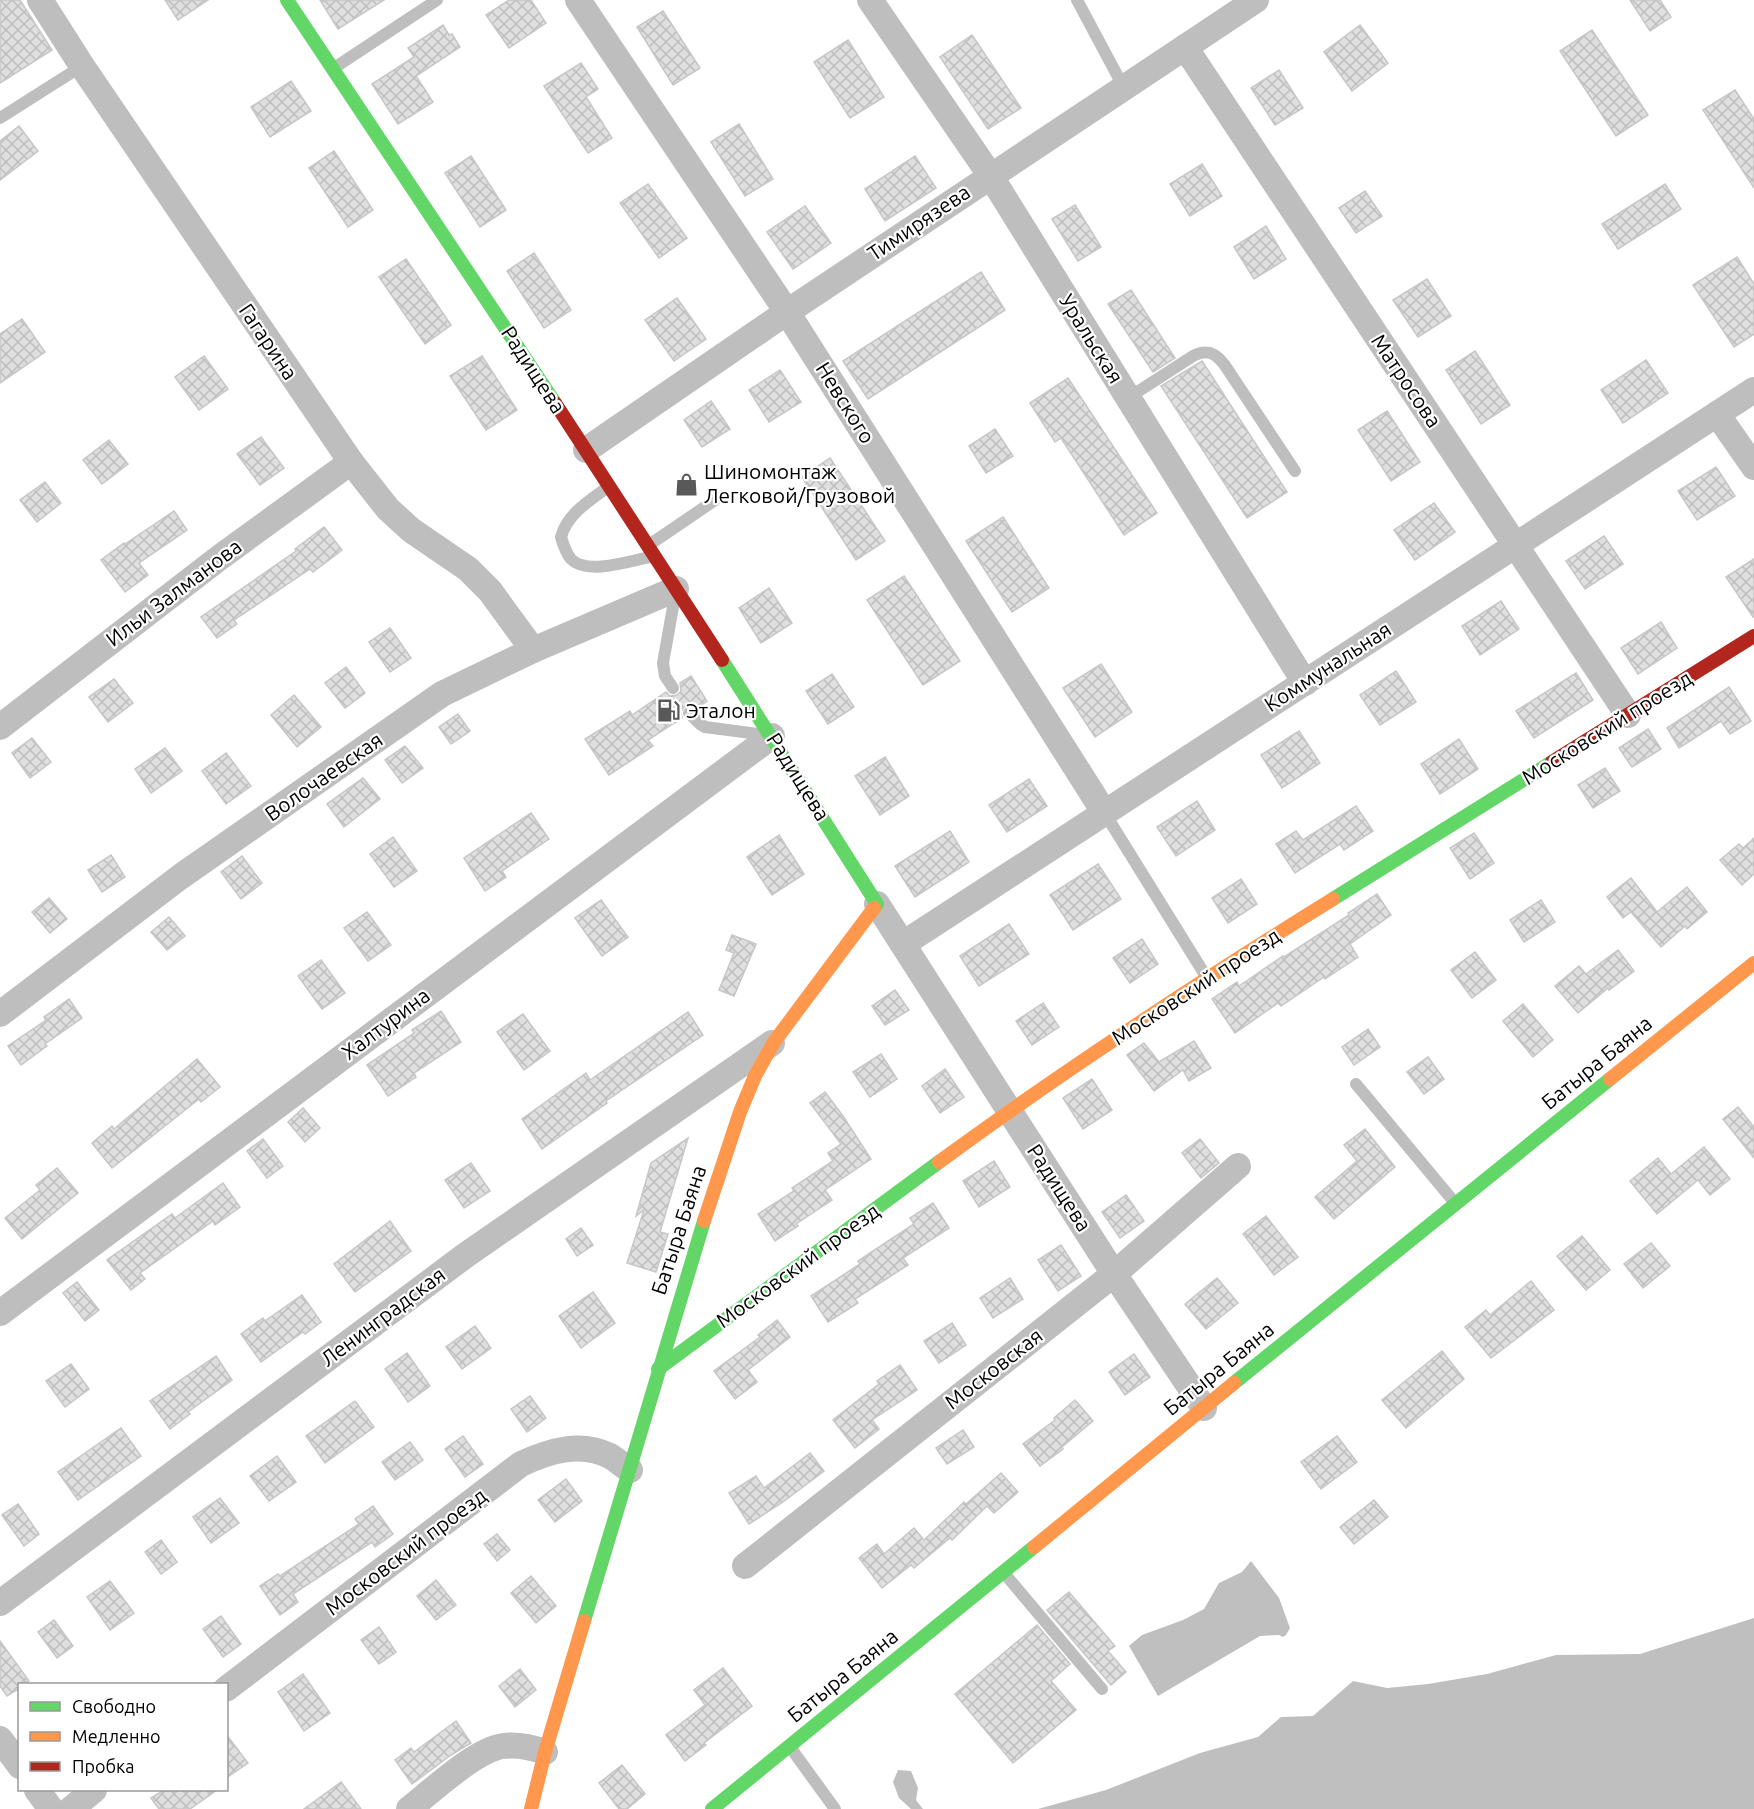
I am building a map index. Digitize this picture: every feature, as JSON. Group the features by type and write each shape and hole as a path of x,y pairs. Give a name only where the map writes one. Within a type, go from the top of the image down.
{"street":[{"name":"Гагарина","path":"40,0 82,66 351,462 388,509 411,530 468,569 490,591 533,650"},
{"name":"Радищева","path":"286,0 459,256 586,450 772,736 1114,1274 1204,1408"},
{"name":"Невского","path":"578,0 787,312 1104,812"},
{"name":"Уральская","path":"870,0 990,176 1305,683"},
{"name":"Тимирязева","path":"586,450 787,312 1256,0"},
{"name":"Матросова","path":"1185,47 1628,715"},
{"name":"Коммунальная","path":"903,944 1754,390"},
{"path":"1717,414 1754,467"},
{"name":"Ильи Залманова","path":"0,727 219,558 351,462"},
{"name":"Волочаевская","path":"0,1014 180,877 442,694 533,650 676,589"},
{"name":"Московский проезд","path":"658,1369 1010,1111 1207,979 1754,636"},
{"name":"Халтурина","path":"0,1313 772,736"},
{"name":"Батыра Баяна","path":"531,1809 545,1752 658,1369 740,1112 755,1076 774,1042 877,904"},
{"name":"Батыра Баяна","path":"712,1809 1455,1203 1754,963"},
{"name":"Ленинградская","path":"0,1603 466,1255 774,1042"},
{"name":"Московская","path":"745,1566 1114,1274 1238,1166"},
{"name":"Московский проезд","path":"228,1687 521,1464 542,1454 562,1449 590,1450 610,1456 630,1470"},
{"path":"0,1739 18,1763"},
{"path":"409,1809 484,1752 502,1746 526,1746 545,1752"},
{"path":"38,1791 51,1809"},
{"path":"71,1809 93,1791"}],"lane":[{"path":"333,68 437,0"},
{"path":"1077,0 1124,88"},
{"path":"0,118 82,66"},
{"path":"1128,398 1201,351 1210,351 1224,364 1295,471"},
{"path":"609,486 582,506 564,526 561,537 571,559 580,565 595,567 651,551 718,498"},
{"path":"673,688 665,676 663,663 676,589"},
{"path":"689,713 705,727 772,736"},
{"path":"1104,812 1207,979"},
{"path":"1356,1084 1455,1203"},
{"path":"1004,1572 1102,1689"},
{"path":"790,1747 835,1809"}],"shaded area":[{"path":"1251,1561 1279,1598 1290,1628 1286,1635 1283,1637 1279,1635 1260,1636 1158,1696 1129,1646 1142,1635 1183,1620 1204,1609 1219,1583 1242,1572"},
{"path":"1754,1618 1754,1809 1038,1809 1106,1790 1200,1753 1258,1737 1281,1717 1313,1716 1353,1681 1387,1688 1487,1674 1556,1655 1640,1654"},
{"path":"898,1770 911,1771 918,1788 916,1800 923,1809 911,1809 899,1798 893,1782"}],"building":[{"path":"0,0 20,0 52,50 0,83"},
{"path":"165,0 208,0 178,20"},
{"path":"320,0 384,0 338,29"},
{"path":"509,0 531,0 546,23 509,48 486,15"},
{"path":"1630,0 1660,0 1671,17 1650,31"},
{"path":"663,11 700,68 673,85 637,27"},
{"path":"443,25 460,47 416,76 433,102 398,124 372,84 414,57 408,48"},
{"path":"1360,25 1388,63 1352,91 1324,52"},
{"path":"1592,30 1648,115 1616,136 1560,51"},
{"path":"972,35 1021,108 988,129 940,57"},
{"path":"848,40 884,97 850,118 814,62"},
{"path":"581,63 598,89 586,97 612,138 588,153 544,86"},
{"path":"1279,70 1303,108 1275,125 1251,88"},
{"path":"291,81 311,111 270,137 251,107"},
{"path":"1735,90 1754,119 1754,188 1703,110"},
{"path":"739,124 773,179 745,196 711,142"},
{"path":"19,126 38,151 0,180 0,141"},
{"path":"334,151 373,210 348,227 309,168"},
{"path":"471,156 506,210 480,227 445,173"},
{"path":"915,156 936,188 885,221 865,189"},
{"path":"1202,164 1222,196 1190,216 1170,184"},
{"path":"648,184 687,238 659,258 620,203"},
{"path":"1665,184 1681,209 1618,249 1602,224"},
{"path":"1365,191 1382,216 1356,233 1339,208"},
{"path":"1075,205 1101,247 1078,261 1052,219"},
{"path":"805,206 831,243 793,269 767,232"},
{"path":"1266,226 1286,259 1254,279 1234,247"},
{"path":"534,253 571,310 544,328 507,271"},
{"path":"1737,257 1754,284 1754,334 1734,347 1693,285"},
{"path":"406,259 451,325 425,344 379,277"},
{"path":"981,272 1005,310 868,399 843,361"},
{"path":"1427,279 1451,316 1418,337 1393,300"},
{"path":"1131,290 1175,358 1153,372 1108,304"},
{"path":"677,298 706,339 674,361 645,320"},
{"path":"22,319 45,352 0,383 0,334"},
{"path":"1475,351 1510,405 1481,424 1446,370"},
{"path":"204,356 228,389 199,410 175,377"},
{"path":"482,356 517,410 486,430 450,376"},
{"path":"1646,360 1668,393 1623,423 1601,390"},
{"path":"1202,361 1287,492 1247,518 1161,386"},
{"path":"780,370 801,402 769,422 749,390"},
{"path":"1068,378 1157,513 1124,535 1061,438 1055,442 1030,403"},
{"path":"711,401 730,429 702,447 684,420"},
{"path":"1387,411 1420,462 1391,481 1358,430"},
{"path":"995,429 1013,456 986,473 969,446"},
{"path":"261,437 284,468 260,485 237,454"},
{"path":"109,440 128,464 102,484 83,460"},
{"path":"830,458 885,541 856,560 802,477"},
{"path":"1716,467 1735,496 1697,520 1678,491"},
{"path":"45,482 61,503 37,522 20,500"},
{"path":"1434,503 1455,532 1415,560 1394,530"},
{"path":"174,511 187,530 139,563 148,575 125,592 101,560"},
{"path":"1003,517 1049,588 1012,612 966,541"},
{"path":"324,527 342,550 313,572 310,569 234,620 237,624 217,638 201,617 296,551 295,549"},
{"path":"1604,536 1623,564 1585,589 1566,561"},
{"path":"1754,559 1754,617 1753,617 1726,577"},
{"path":"904,576 960,661 923,685 867,600"},
{"path":"769,588 792,623 761,643 739,608"},
{"path":"1501,601 1519,629 1480,655 1462,626"},
{"path":"1661,622 1677,648 1638,674 1621,648"},
{"path":"390,628 411,658 390,672 369,642"},
{"path":"1101,664 1132,712 1095,737 1063,688"},
{"path":"346,667 365,693 345,708 325,683"},
{"path":"1396,671 1416,702 1380,725 1360,695"},
{"path":"1576,673 1593,700 1534,738 1516,711"},
{"path":"832,674 854,707 828,724 806,691"},
{"path":"691,676 707,701 696,709 691,705 684,707 681,711 682,718 648,740 653,746 609,775 585,739 630,711 632,715 666,692 670,696 677,695 681,691 680,683"},
{"path":"114,679 133,703 108,722 89,697"},
{"path":"1729,687 1751,721 1730,734 1721,721 1679,748 1667,728"},
{"path":"294,695 321,727 297,747 271,715"},
{"path":"458,714 470,731 451,744 439,727"},
{"path":"1648,729 1661,749 1632,767 1619,748"},
{"path":"1299,731 1320,763 1282,788 1261,755"},
{"path":"32,738 51,762 30,778 12,753"},
{"path":"1459,739 1478,769 1440,794 1421,764"},
{"path":"405,746 423,768 402,783 385,760"},
{"path":"165,748 182,771 151,793 135,769"},
{"path":"226,753 251,786 226,804 202,771"},
{"path":"885,757 909,796 880,815 855,776"},
{"path":"1605,768 1620,791 1593,808 1578,785"},
{"path":"363,778 380,799 344,827 327,804"},
{"path":"1029,779 1047,806 1007,832 989,805"},
{"path":"1197,801 1215,830 1176,856 1157,827"},
{"path":"1356,806 1373,831 1344,850 1340,844 1295,873 1276,844 1296,831 1303,840"},
{"path":"531,813 549,839 502,871 506,877 485,891 464,858"},
{"path":"950,831 969,862 915,897 895,866"},
{"path":"1474,833 1494,863 1470,879 1450,848"},
{"path":"779,835 804,874 772,895 747,857"},
{"path":"393,837 417,871 394,887 370,854"},
{"path":"1754,838 1754,874 1742,885 1720,860 1739,844 1743,848"},
{"path":"111,855 125,877 102,892 88,870"},
{"path":"242,856 262,883 241,899 221,872"},
{"path":"1098,864 1121,899 1073,930 1050,895"},
{"path":"1631,878 1657,912 1687,887 1707,912 1687,929 1685,926 1661,947 1631,912 1623,918 1607,897"},
{"path":"1241,879 1257,904 1228,923 1212,898"},
{"path":"1377,894 1391,915 1350,944 1358,957 1281,1006 1278,1003 1235,1033 1212,999 1237,982 1239,986 1349,915 1348,913"},
{"path":"49,898 67,919 50,933 32,912"},
{"path":"601,900 628,937 602,956 575,918"},
{"path":"1541,900 1555,922 1524,942 1510,920"},
{"path":"367,912 391,945 368,961 344,928"},
{"path":"169,917 185,936 167,950 151,932"},
{"path":"1009,924 1029,954 979,986 960,956"},
{"path":"732,935 756,944 734,996 719,990 734,953 726,950"},
{"path":"1142,939 1158,964 1130,983 1113,958"},
{"path":"1618,950 1634,971 1609,990 1608,988 1578,1013 1555,986 1579,966 1586,974"},
{"path":"1475,952 1496,980 1472,998 1451,970"},
{"path":"321,960 345,993 322,1009 298,976"},
{"path":"895,990 909,1010 885,1025 872,1006"},
{"path":"69,999 82,1018 45,1044 47,1046 21,1065 8,1046 46,1020 44,1017"},
{"path":"1043,1003 1059,1027 1032,1045 1016,1021"},
{"path":"1523,1004 1553,1040 1533,1057 1503,1021"},
{"path":"441,1011 461,1042 414,1073 416,1077 388,1096 367,1065 414,1033 412,1030"},
{"path":"688,1012 703,1035 606,1101 607,1103 542,1149 522,1119 586,1073 590,1080"},
{"path":"523,1014 550,1051 524,1070 497,1032"},
{"path":"1368,1029 1380,1047 1354,1065 1342,1047"},
{"path":"1194,1041 1211,1068 1189,1081 1183,1070 1154,1091 1127,1055 1144,1043 1159,1062"},
{"path":"881,1054 897,1079 870,1097 853,1072"},
{"path":"1428,1057 1444,1079 1424,1094 1407,1072"},
{"path":"197,1059 220,1087 201,1102 199,1099 112,1168 92,1143 112,1126 114,1129"},
{"path":"945,1069 964,1097 940,1113 922,1086"},
{"path":"1092,1079 1112,1110 1083,1129 1063,1098"},
{"path":"825,1092 871,1159 825,1190 832,1200 775,1241 758,1214 794,1191 792,1188 833,1161 828,1153 841,1144 810,1103"},
{"path":"1738,1107 1754,1127 1754,1158 1723,1119"},
{"path":"303,1108 320,1128 305,1142 288,1122"},
{"path":"1365,1129 1395,1167 1334,1219 1315,1197 1357,1161 1344,1145"},
{"path":"688,1138 660,1232 668,1234 656,1272 627,1263 644,1210 636,1216 651,1163"},
{"path":"263,1139 283,1166 267,1178 247,1151"},
{"path":"1200,1139 1219,1163 1201,1178 1182,1153"},
{"path":"1704,1147 1730,1179 1710,1195 1698,1180 1657,1214 1630,1181 1658,1158 1671,1174"},
{"path":"994,1161 1010,1187 979,1207 963,1181"},
{"path":"471,1163 490,1191 464,1208 445,1180"},
{"path":"57,1168 78,1193 22,1239 5,1218 40,1190 36,1185"},
{"path":"223,1183 240,1207 215,1225 213,1221 140,1273 145,1279 131,1290 107,1260 172,1214 175,1218"},
{"path":"1126,1195 1144,1221 1120,1238 1102,1212"},
{"path":"933,1203 949,1228 903,1258 908,1265 855,1299 858,1303 828,1322 811,1296 860,1264 858,1261 914,1224 910,1218"},
{"path":"1266,1216 1298,1257 1274,1275 1243,1234"},
{"path":"390,1221 411,1251 355,1292 334,1264"},
{"path":"581,1228 593,1245 577,1256 566,1239"},
{"path":"1582,1236 1610,1270 1586,1290 1557,1256"},
{"path":"1651,1243 1670,1266 1643,1288 1624,1264"},
{"path":"1061,1245 1081,1276 1058,1291 1038,1260"},
{"path":"1010,1278 1023,1299 993,1318 980,1298"},
{"path":"1217,1278 1238,1303 1206,1329 1185,1304"},
{"path":"1531,1281 1554,1310 1491,1358 1465,1327 1486,1310 1490,1315"},
{"path":"77,1282 99,1310 85,1321 63,1293"},
{"path":"593,1292 615,1323 581,1348 559,1316"},
{"path":"302,1295 321,1322 261,1362 241,1334 263,1318 265,1321"},
{"path":"777,1320 790,1337 748,1370 757,1382 735,1399 714,1371 760,1337 758,1335"},
{"path":"952,1323 966,1345 939,1363 924,1341"},
{"path":"475,1326 491,1348 462,1369 446,1347"},
{"path":"1442,1351 1464,1379 1406,1428 1382,1400"},
{"path":"407,1353 430,1386 408,1402 385,1369"},
{"path":"1134,1354 1150,1377 1125,1395 1109,1372"},
{"path":"216,1356 232,1380 188,1412 190,1414 170,1429 150,1401"},
{"path":"71,1364 89,1389 65,1407 46,1381"},
{"path":"900,1365 917,1390 872,1420 879,1429 855,1448 833,1420 879,1384 877,1381"},
{"path":"530,1396 546,1418 527,1432 511,1409"},
{"path":"1075,1400 1093,1421 1062,1447 1063,1449 1040,1466 1023,1444 1055,1420 1054,1418"},
{"path":"355,1401 374,1427 325,1463 306,1436"},
{"path":"121,1428 141,1456 78,1500 58,1472"},
{"path":"963,1430 974,1447 947,1464 936,1448"},
{"path":"463,1436 483,1464 465,1477 445,1449"},
{"path":"1337,1436 1357,1462 1321,1489 1301,1462"},
{"path":"410,1442 423,1460 395,1480 382,1462"},
{"path":"810,1453 824,1471 749,1524 729,1493 756,1476 764,1488"},
{"path":"277,1456 296,1482 269,1501 250,1476"},
{"path":"1001,1473 1018,1492 994,1513 987,1506 952,1540 950,1538 914,1568 911,1565 882,1588 859,1558 877,1544 884,1554 914,1528 924,1540 964,1502 966,1504"},
{"path":"566,1479 582,1501 555,1522 538,1500"},
{"path":"220,1498 239,1523 211,1543 193,1517"},
{"path":"1374,1500 1388,1517 1354,1544 1340,1527"},
{"path":"18,1504 39,1534 24,1546 2,1515"},
{"path":"373,1506 393,1534 375,1547 372,1542 293,1594 298,1602 280,1615 260,1586 278,1574 280,1576 359,1524 355,1519"},
{"path":"497,1534 510,1550 497,1561 484,1544"},
{"path":"161,1540 177,1562 161,1574 145,1552"},
{"path":"531,1576 556,1606 536,1623 511,1593"},
{"path":"436,1580 456,1605 436,1620 417,1596"},
{"path":"110,1581 134,1613 110,1630 87,1597"},
{"path":"1069,1592 1115,1646 1108,1651 1126,1672 1111,1685 1047,1610"},
{"path":"221,1616 241,1644 223,1657 203,1629"},
{"path":"54,1620 73,1646 57,1658 38,1632"},
{"path":"1037,1625 1070,1664 1051,1681 1076,1710 1013,1763 955,1694"},
{"path":"379,1627 396,1652 379,1664 361,1640"},
{"path":"0,1641 29,1681 18,1683 18,1689 7,1696 0,1686"},
{"path":"723,1668 752,1706 704,1743 706,1745 685,1761 666,1735 705,1705 694,1690"},
{"path":"520,1669 536,1690 515,1707 499,1686"},
{"path":"303,1674 330,1713 304,1731 278,1692"},
{"path":"456,1721 471,1743 412,1784 395,1760 411,1748 414,1752"},
{"path":"228,1737 248,1763 228,1777"},
{"path":"622,1765 645,1794 627,1809 619,1809 599,1783"},
{"path":"341,1782 361,1809 304,1809"},
{"path":"162,1791 216,1791 190,1809 159,1809 151,1798"}],"traffic: fast":[{"path":"287,0 555,403"},
{"path":"722,660 877,904 874,908"},
{"path":"1333,899 1552,762"},
{"path":"1234,1383 1610,1079"},
{"path":"658,1369 939,1162"},
{"path":"584,1621 704,1221"},
{"path":"712,1809 1034,1547"}],"traffic: slow":[{"path":"939,1162 1035,1093 1133,1027 1333,899"},
{"path":"704,1221 740,1112 755,1076 774,1042 874,908"},
{"path":"1610,1079 1754,963"},
{"path":"1034,1547 1234,1383"},
{"path":"531,1809 545,1752 584,1621"}],"traffic: jam":[{"path":"555,403 722,660"},
{"path":"1552,762 1754,636"}],"place":[{"name":"Шиномонтаж Легковой/Грузовой","path":"686,484"},
{"name":"Эталон","path":"668,711"}]}
